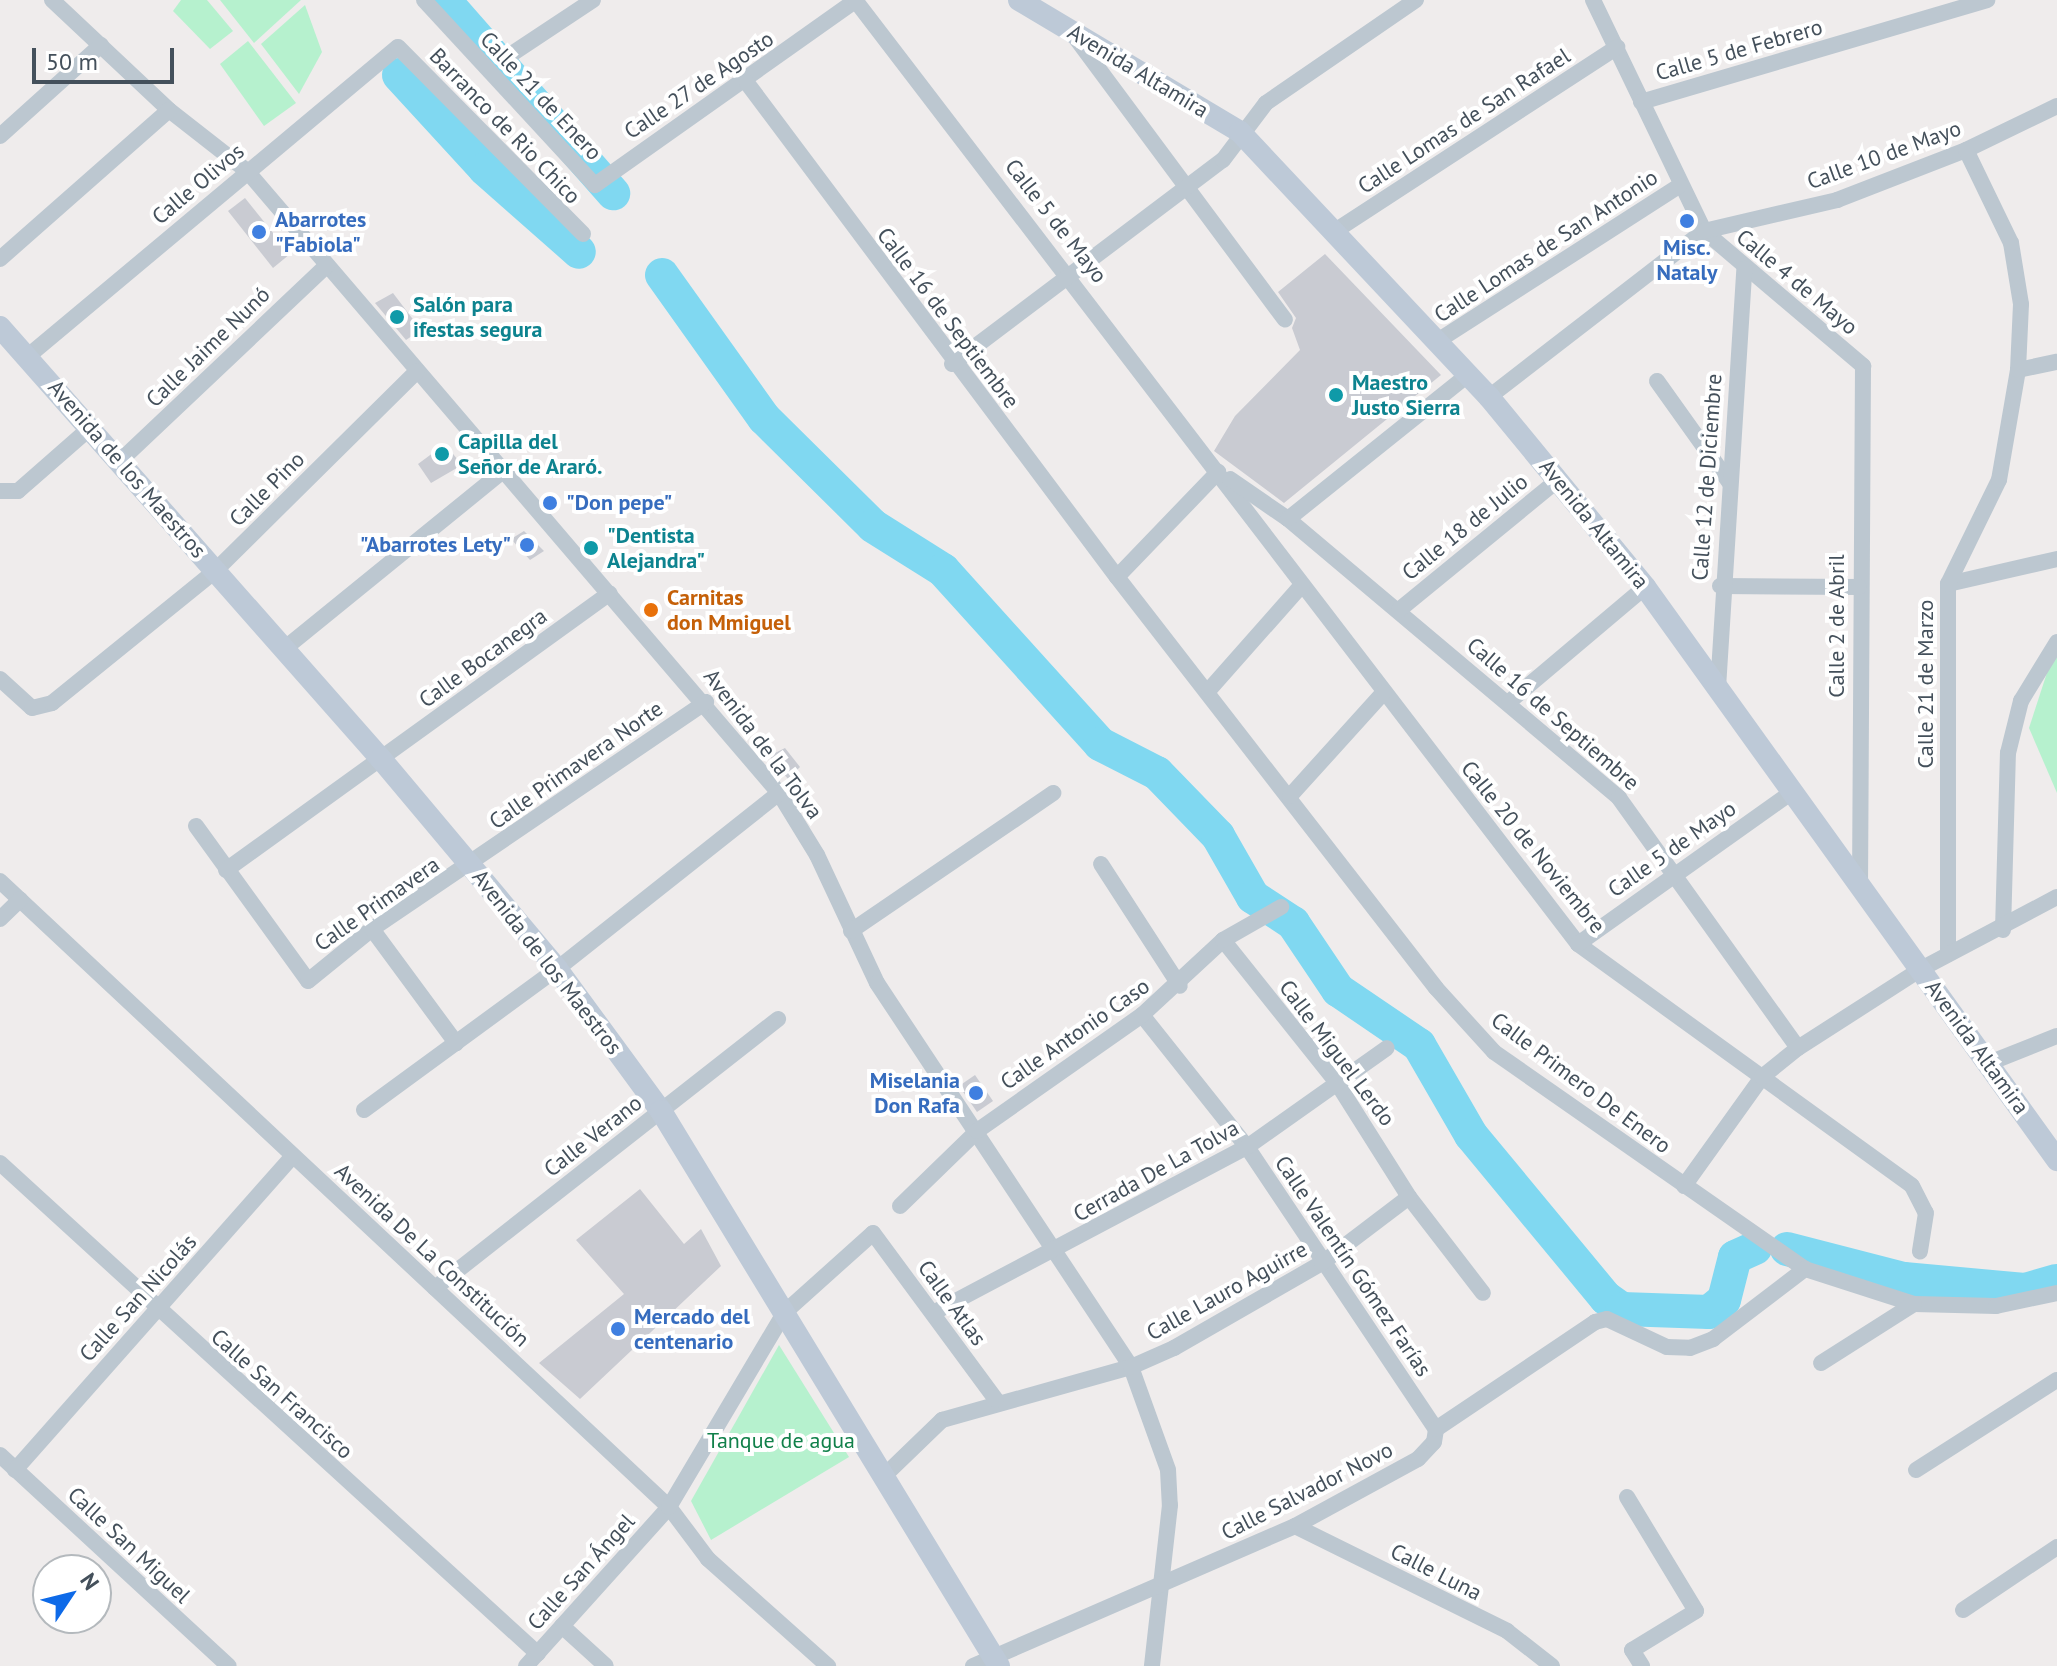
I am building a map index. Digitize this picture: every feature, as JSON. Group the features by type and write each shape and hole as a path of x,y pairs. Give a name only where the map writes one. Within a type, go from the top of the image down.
{"main road":[{"name":"Avenida Altamira","path":"1019,0 1240,132 1489,397 1645,587 2057,1160"},
{"name":"Avenida de los Maestros","path":"0,327 381,759 557,969 661,1111 884,1476 989,1664"}],"street":[{"name":"Avenida de la Tolva","path":"52,0 169,110 247,171 503,471 706,702 779,793 817,855 877,983 1057,1249 1131,1367 1168,1470 1152,1666"},
{"name":"Calle 21 de Enero","path":"424,0 600,180"},
{"path":"507,57 593,0"},
{"name":"Calle 27 de Agosto","path":"600,180 747,83 855,0"},
{"name":"Calle 5 de Mayo","path":"855,0 1069,273 1218,472"},
{"path":"952,364 1223,160 1240,132 1266,103 1416,0"},
{"name":"Calle 4 de Mayo","path":"1593,0 1679,186 1704,231 1744,269 1863,366"},
{"name":"Calle 5 de Febrero","path":"1641,102 1987,0"},
{"path":"1071,32 1285,320"},
{"path":"0,136 101,45"},
{"name":"Calle Olivos","path":"27,357 398,47"},
{"name":"Barranco de Rio Chico","path":"398,47 583,234"},
{"name":"Calle Lomas de San Rafael","path":"1335,231 1617,47"},
{"name":"Calle 16 de Septiembre","path":"747,83 952,364 1117,577"},
{"name":"Calle 10 de Mayo","path":"1489,397 1704,231 1837,200 1966,150 2057,106"},
{"path":"0,259 169,110"},
{"name":"Calle 21 de Marzo","path":"1948,954 1948,584 1999,480 2018,370 2021,304 2011,243 1966,150"},
{"name":"Calle Lomas de San Antonio","path":"1436,342 1679,186"},
{"name":"Calle Jaime Nunó","path":"120,461 327,265"},
{"name":"Calle 12 de Diciembre","path":"1718,688 1720,586 1744,269"},
{"path":"2018,370 2057,362"},
{"name":"Calle 2 de Abril","path":"1860,886 1859,587 1863,366"},
{"name":"Calle Pino","path":"0,679 25,704 42,709 52,703 216,570 417,371"},
{"path":"1288,519 1468,375"},
{"path":"1657,381 1729,482"},
{"path":"0,491 18,491 91,427"},
{"path":"284,649 503,471"},
{"path":"1117,577 1218,472"},
{"name":"Calle 16 de Septiembre","path":"1218,472 1288,519 1509,702 1619,798 1798,1048"},
{"name":"Calle 20 de Noviembre","path":"1218,472 1383,693 1578,944 1917,1192 1926,1213 1920,1252"},
{"name":"Calle 18 de Julio","path":"1399,610 1559,479"},
{"path":"1948,584 2057,559"},
{"name":"Calle Primero De Enero","path":"1117,577 1209,690 1436,988 1494,1052 1805,1269 1914,1304 1996,1306 2057,1293"},
{"path":"1209,690 1302,585"},
{"path":"1720,586 1859,587"},
{"path":"1509,702 1645,587"},
{"name":"Calle Bocanegra","path":"226,870 610,593"},
{"path":"2003,930 2008,753 2021,701 2057,642"},
{"path":"1290,796 1383,693"},
{"name":"Calle Primavera Norte","path":"472,864 706,702"},
{"name":"Calle 5 de Mayo","path":"1578,944 1792,792"},
{"path":"364,1110 557,969 779,793"},
{"path":"851,931 1053,793"},
{"path":"196,826 226,870"},
{"name":"Calle Primavera","path":"226,870 308,981 372,929 472,864"},
{"path":"1101,864 1180,986"},
{"name":"Avenida De La Constitución","path":"0,881 669,1507 708,1559 828,1666"},
{"path":"1684,1186 1762,1077 1798,1048 1921,969 2003,930 2057,897"},
{"path":"0,919 20,900"},
{"name":"Calle Antonio Caso","path":"900,1206 977,1131 1180,986 1223,940 1281,907"},
{"path":"372,929 456,1043"},
{"name":"Calle Miguel Lerdo","path":"1223,940 1337,1083 1409,1197 1483,1293"},
{"name":"Calle Valentín Gómez Farías","path":"1142,1015 1247,1147 1436,1429"},
{"name":"Calle Verano","path":"435,1288 778,1019"},
{"path":"1989,1063 2057,1036"},
{"name":"Cerrada De La Tolva","path":"933,1313 1247,1147 1387,1048"},
{"name":"Calle San Nicolás","path":"15,1470 293,1156"},
{"name":"Calle San Francisco","path":"0,1163 532,1660"},
{"name":"Calle Lauro Aguirre","path":"884,1476 942,1420 996,1400 1131,1367 1322,1263 1409,1197"},
{"name":"Calle Atlas","path":"785,1312 873,1233 996,1400"},
{"name":"Calle Salvador Novo","path":"989,1664 1295,1526 1418,1459 1434,1442 1436,1429 1607,1319 1667,1347 1690,1348 1713,1339 1805,1269"},
{"path":"1821,1363 1914,1304"},
{"path":"669,1507 785,1312"},
{"path":"1916,1470 2057,1380"},
{"name":"Calle San Miguel","path":"0,1455 229,1666"},
{"path":"1627,1497 1696,1611 1632,1650 1642,1666"},
{"name":"Calle San Ángel","path":"532,1660 669,1507"},
{"name":"Calle Luna","path":"1295,1526 1507,1631 1552,1666"},
{"path":"1963,1610 2057,1547"},
{"path":"562,1626 606,1666"}],"green space":[{"path":"181,0 207,0 233,31 210,49 173,11"},
{"path":"220,0 301,0 254,43"},
{"path":"305,5 322,52 299,94 261,44"},
{"path":"248,41 296,103 264,126 220,64"},
{"path":"2057,642 2057,793 2029,728"},
{"name":"Tanque de agua","path":"779,1345 849,1457 711,1540 691,1501"}],"building":[{"name":"Abarrotes \"Fabiola\"","path":"245,198 290,254 273,268 228,211"},
{"name":"Maestro Justo Sierra","path":"1325,254 1441,375 1284,503 1214,451 1235,416 1300,350 1292,328 1296,318 1278,292"},
{"name":"Salón para ifestas segura","path":"393,293 421,330 406,340 375,303"},
{"name":"Capilla del Señor de Araró.","path":"445,444 462,465 431,483 418,464"},
{"name":"\"Abarrotes Lety\"","path":"524,531 544,551 530,560 511,539"},
{"path":"785,748 800,767 788,779 769,756"},
{"name":"Miselania Don Rafa","path":"975,1075 993,1101 977,1112 959,1086"},
{"name":"Mercado del centenario","path":"640,1189 684,1244 701,1229 721,1266 580,1399 539,1363 624,1294 576,1240"}],"waterway":[{"path":"444,0 613,193"},
{"path":"399,75 485,169 579,252"},
{"path":"662,275 764,418 873,526 943,570 1100,744 1157,773 1218,836 1253,897 1293,923 1338,990 1419,1045 1471,1135 1606,1298 1622,1309 1709,1312 1724,1300 1735,1257 1755,1248"},
{"path":"1787,1249 1904,1279 2025,1290 2057,1281"}],"place":[{"name":"Misc. Nataly","path":"1687,221"},
{"name":"Abarrotes \"Fabiola\"","path":"259,232"},
{"name":"Salón para ifestas segura","path":"397,317"},
{"name":"Maestro Justo Sierra","path":"1336,395"},
{"name":"Capilla del Señor de Araró.","path":"442,454"},
{"name":"\"Don pepe\"","path":"550,503"},
{"name":"\"Abarrotes Lety\"","path":"527,545"},
{"name":"\"Dentista Alejandra\"","path":"591,548"},
{"name":"Carnitas don Mmiguel","path":"651,610"},
{"name":"Miselania Don Rafa","path":"976,1093"},
{"name":"Mercado del centenario","path":"618,1329"}]}
